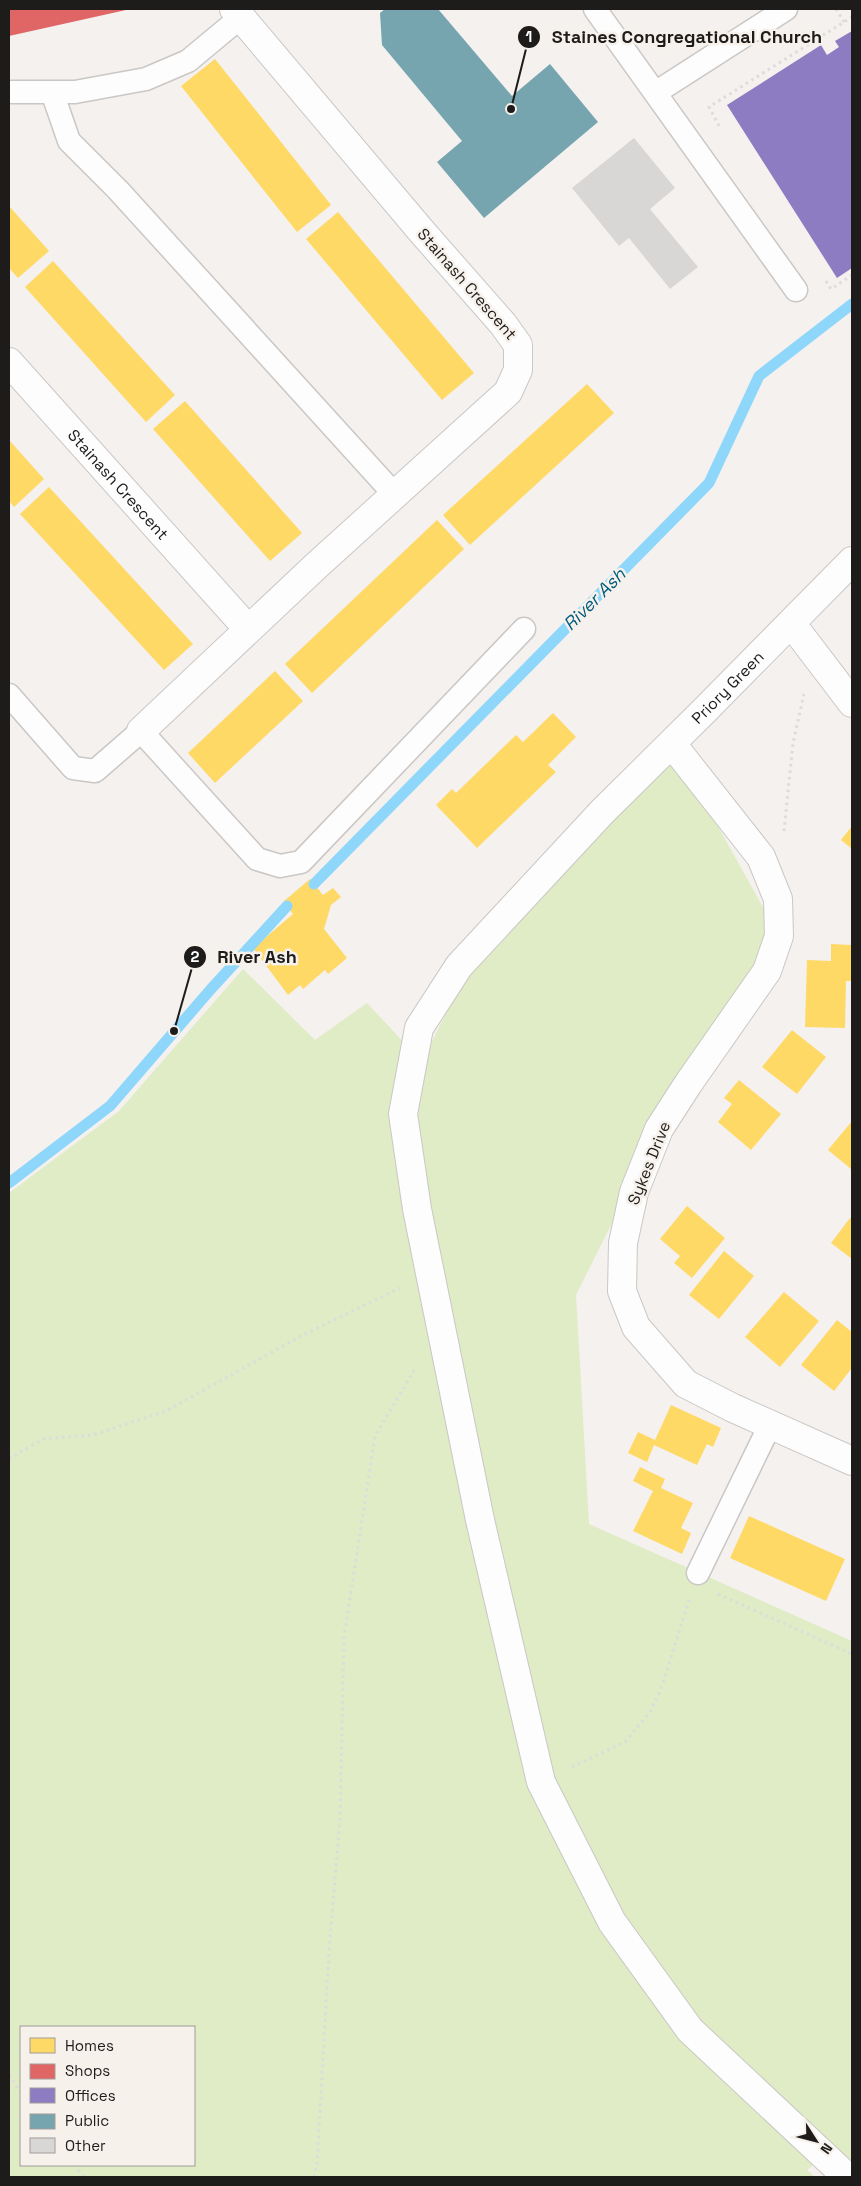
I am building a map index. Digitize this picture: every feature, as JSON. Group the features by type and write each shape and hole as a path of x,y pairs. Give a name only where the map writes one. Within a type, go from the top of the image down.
{"street":[{"name":"Stainash Crescent","path":"142,731 248,629 508,392 518,370 518,345 503,324 423,234 237,13"},
{"name":"Stainash Crescent","path":"9,362 248,629"},
{"name":"Priory Green","path":"847,2177 690,2030 612,1922 541,1782 480,1520 443,1340 417,1209 404,1114 418,1028 459,966 602,812 672,744 852,561"},
{"path":"791,623 852,703"},
{"name":"Sykes Drive","path":"672,744 761,857 778,899 779,936 767,971 659,1129 634,1192 623,1243 622,1291 636,1327 686,1384 770,1425 852,1461"}],"lane":[{"path":"595,9 796,290"},
{"path":"655,92 786,9"},
{"path":"9,92 75,92 146,79 188,61 237,13"},
{"path":"52,92 69,140 118,190 394,495"},
{"path":"9,695 73,768 95,771 142,731 257,859 280,866 301,862 524,629"},
{"path":"696,1578 770,1425"}],"path":[{"path":"836,9 844,22"},
{"path":"709,107 852,17"},
{"path":"784,832 793,743 806,688 821,663"},
{"path":"9,1459 42,1438 93,1435 166,1411 301,1336 430,1274"},
{"path":"314,2177 317,2164 329,1951 340,1818 344,1637 372,1455 375,1436 417,1366 443,1340"},
{"path":"541,1782 625,1742 650,1712 661,1689 696,1578 852,1654"},
{"path":"9,2075 20,2092"},
{"path":"75,2166 84,2177"}],"green space":[{"path":"672,744 779,936 659,1129 576,1295 589,1524 852,1641 852,2167 831,2151 807,2170 815,2177 9,2177 9,1193 119,1111 243,969 315,1040 367,1003 422,1062 481,942"}],"building: Homes":[{"path":"215,59 331,205 297,232 181,86"},
{"path":"9,206 49,251 18,278 9,268"},
{"path":"338,212 474,373 442,400 306,239"},
{"path":"53,261 175,395 146,422 25,287"},
{"path":"587,384 614,413 470,545 443,515"},
{"path":"185,401 302,533 270,561 153,429"},
{"path":"9,440 44,479 14,507 9,501"},
{"path":"49,487 193,644 164,670 20,514"},
{"path":"437,520 464,549 312,693 285,664"},
{"path":"275,671 303,701 215,783 188,753"},
{"path":"553,713 576,737 548,765 556,772 477,848 436,805 452,789 456,793 516,735 523,742"},
{"path":"852,826 852,849 841,840"},
{"path":"310,879 323,895 333,888 341,897 331,905 324,929 347,958 328,974 325,970 303,989 300,985 288,995 253,948 293,914 283,902"},
{"path":"831,944 852,945 852,981 846,981 845,1028 805,1027 807,960 831,961"},
{"path":"792,1030 826,1057 797,1094 762,1067"},
{"path":"739,1080 781,1114 751,1150 718,1122 732,1104 724,1098"},
{"path":"852,1121 852,1168 851,1169 828,1150"},
{"path":"687,1206 725,1238 692,1278 674,1263 680,1256 660,1239"},
{"path":"850,1218 852,1220 852,1259 831,1243"},
{"path":"724,1251 754,1276 719,1319 689,1295"},
{"path":"784,1292 819,1321 780,1367 745,1337"},
{"path":"837,1320 852,1332 852,1368 834,1391 801,1365"},
{"path":"671,1405 721,1428 713,1447 707,1444 697,1465 654,1445 647,1462 628,1453 638,1432 655,1440"},
{"path":"640,1467 665,1479 661,1488 693,1503 681,1528 691,1533 682,1554 633,1531 653,1491 633,1481"},
{"path":"749,1516 845,1559 826,1601 730,1558"}],"building: Shops":[{"path":"9,9 126,9 126,10 9,36"}],"building: Offices":[{"path":"852,31 852,268 837,278 727,105 821,45 827,55 839,47 835,41"}],"building: Public":[{"path":"385,9 438,9 512,96 550,64 598,122 484,218 437,162 462,141 382,45 380,13"}],"building: Other":[{"path":"634,138 675,188 650,209 698,267 670,289 629,238 619,246 572,188"}],"waterway":[{"name":"River Ash","path":"314,884 709,483 759,376 852,304"},
{"name":"River Ash","path":"9,1183 110,1106 211,989 287,906"}],"place":[{"name":"Staines Congregational Church","path":"511,109"},
{"name":"River Ash","path":"174,1031"}]}
